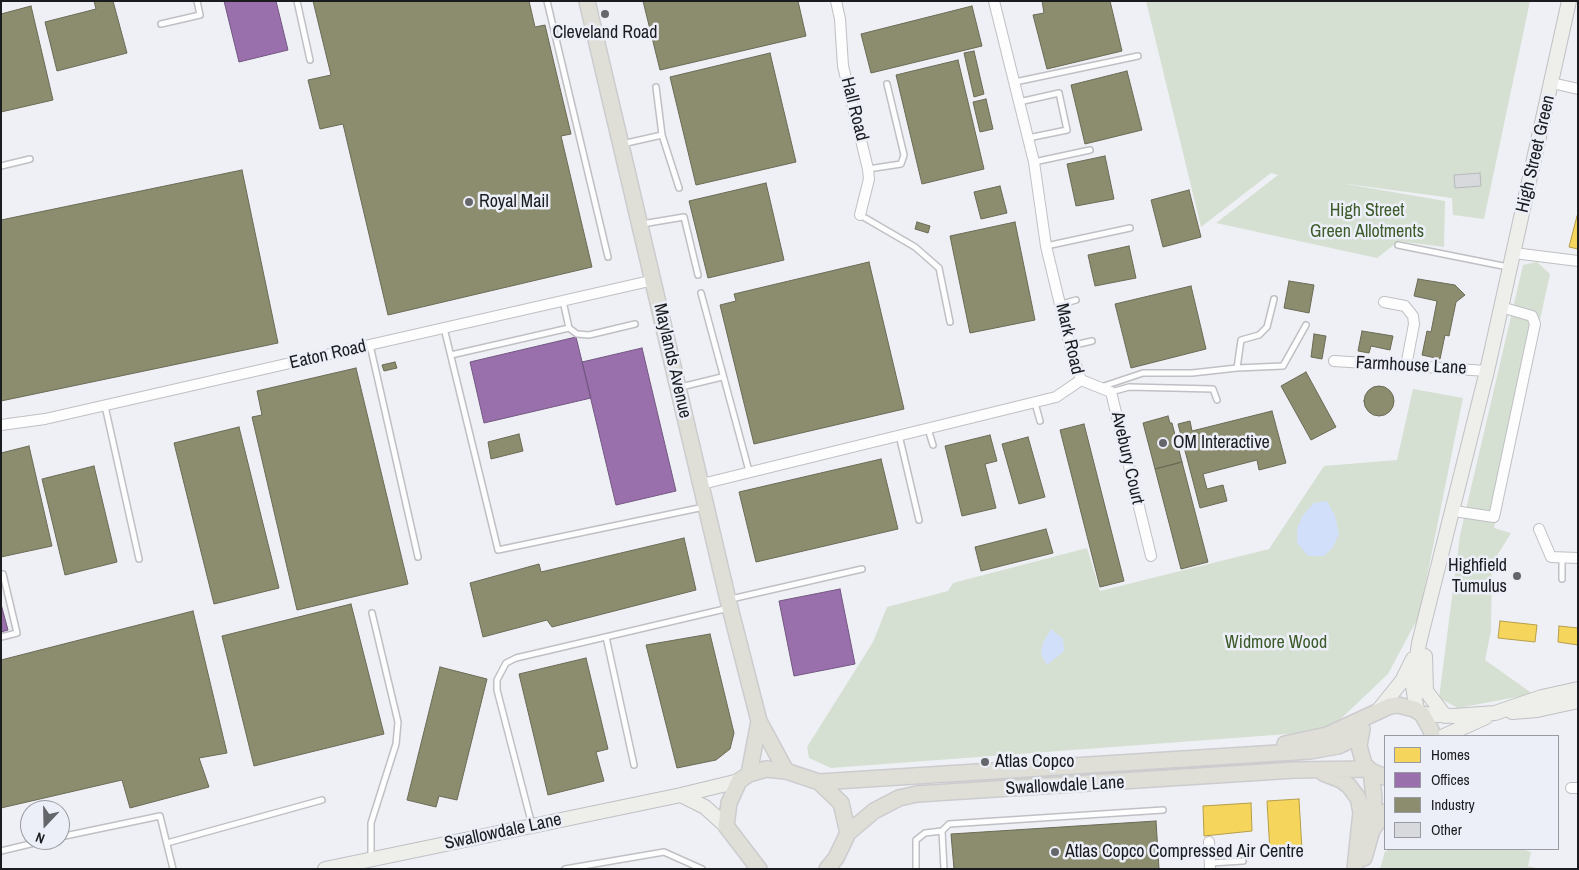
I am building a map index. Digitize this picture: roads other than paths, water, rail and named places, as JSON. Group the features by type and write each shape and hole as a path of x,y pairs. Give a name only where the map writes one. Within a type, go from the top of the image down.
{"main road":[{"name":"Maylands Avenue","path":"587,1 619,144 654,280 729,604 759,721 786,771"},
{"name":"Swallowdale Lane","path":"1201,757 1315,738 1398,705 1420,713"},
{"path":"1420,713 1431,730 1432,735"},
{"path":"1363,862 1372,830 1374,798 1369,770 1360,756 1360,736 1364,725 1374,714"},
{"name":"Maylands Avenue","path":"726,826 729,802 744,777 759,721"},
{"name":"Swallowdale Lane","path":"819,782 1326,749 1360,736"},
{"path":"744,777 766,769 786,771 819,782 842,803 848,833 836,858 827,869"},
{"name":"Swallowdale Lane","path":"848,833 874,811 898,798 916,794 1294,770 1369,770"},
{"name":"Swallowdale Lane","path":"1294,770 1331,775 1349,786 1356,793 1360,805 1355,869"},
{"path":"1369,770 1384,777"},
{"path":"1372,830 1384,813"},
{"path":"726,826 759,869"}],"street":[{"name":"Hall Road","path":"836,1 840,18 843,66 868,168 869,179 860,215"},
{"name":"Mark Road","path":"702,484 1056,397 1081,380 1070,346 1062,304 1046,246 1034,162 994,1"},
{"name":"High Street Green","path":"1420,713 1413,686 1419,643 1454,511 1487,371 1569,1"},
{"path":"1552,83 1578,89"},
{"path":"1514,252 1578,261"},
{"name":"Eaton Road","path":"1,424 45,419 105,406 654,280"},
{"path":"1384,302 1405,306 1413,316 1414,324 1406,366"},
{"path":"1454,511 1494,517 1535,324 1532,316 1501,307"},
{"name":"Farmhouse Lane","path":"1334,361 1487,371"},
{"name":"Avebury Court","path":"1081,380 1111,392 1150,556"},
{"path":"1539,529 1551,557 1578,558"},
{"name":"High Street Green","path":"1430,603 1424,679 1426,691 1445,716"},
{"name":"High Street Green","path":"1374,714 1402,681 1419,643"},
{"path":"1446,735 1495,713 1542,697 1578,689"},
{"path":"1420,713 1445,716 1537,710 1578,700"},
{"path":"1467,735 1495,713"},
{"name":"Swallowdale Lane","path":"325,869 681,795 744,777"},
{"path":"681,795 705,807 726,826"},
{"path":"1209,842 1210,866"}],"lane":[{"path":"162,24 200,15 197,1"},
{"path":"297,1 310,60"},
{"path":"547,1 608,257"},
{"path":"1014,82 1138,56"},
{"path":"868,168 901,164 904,155 887,84"},
{"path":"656,88 662,135 679,188"},
{"path":"1019,102 1059,93 1067,130 1028,138"},
{"path":"619,144 662,135"},
{"path":"1034,162 1090,150"},
{"path":"1,166 30,159"},
{"path":"860,215 915,247 939,268 950,322"},
{"path":"639,225 684,217 698,275"},
{"path":"1046,246 1130,228"},
{"path":"1398,245 1511,267"},
{"path":"701,293 722,377 749,471"},
{"path":"1237,368 1241,340 1259,335 1267,327 1274,299"},
{"path":"1062,304 1076,300"},
{"path":"563,301 569,328 577,334 589,335 635,324"},
{"path":"1098,388 1143,372 1192,373 1237,368 1283,366 1301,338 1306,326"},
{"path":"444,328 498,550 707,506"},
{"path":"451,355 569,328"},
{"path":"1070,346 1092,341"},
{"path":"370,345 418,557"},
{"path":"678,388 722,377"},
{"path":"1111,392 1130,387 1213,390 1217,400"},
{"path":"1035,402 1040,421"},
{"path":"105,406 139,559"},
{"path":"928,428 933,446"},
{"path":"898,435 919,520"},
{"path":"1562,557 1562,579"},
{"path":"532,826 497,690 500,671 506,663 516,658 606,637 862,569"},
{"path":"1,574 3,574 17,632 1,636"},
{"path":"370,859 371,823 396,744 398,722 372,613"},
{"path":"606,637 634,765"},
{"path":"167,843 322,800"},
{"path":"916,869 916,840 925,833 942,831 949,824 1162,810"},
{"path":"70,835 160,816 173,869"},
{"path":"942,831 944,869"},
{"path":"1,851 20,846"},
{"path":"566,869 664,852 702,869"},
{"path":"1210,866 1243,861"}],"water":[{"path":"1327,501 1335,516 1339,534 1333,547 1324,556 1308,556 1297,543 1297,529 1303,515 1314,503"},
{"path":"1051,629 1063,639 1064,651 1047,665 1041,654 1043,643"}],"place":[{"name":"Cleveland Road","path":"605,14"},
{"name":"Royal Mail","path":"469,202"},
{"name":"OM Interactive","path":"1163,443"},
{"name":"Highfield Tumulus","path":"1517,576"},
{"name":"Atlas Copco","path":"985,762"},
{"name":"Atlas Copco Compressed Air Centre","path":"1055,852"}],"park label":[{"name":"High Street Green Allotments","path":"1367,221"},
{"name":"Widmore Wood","path":"1276,643"}]}
